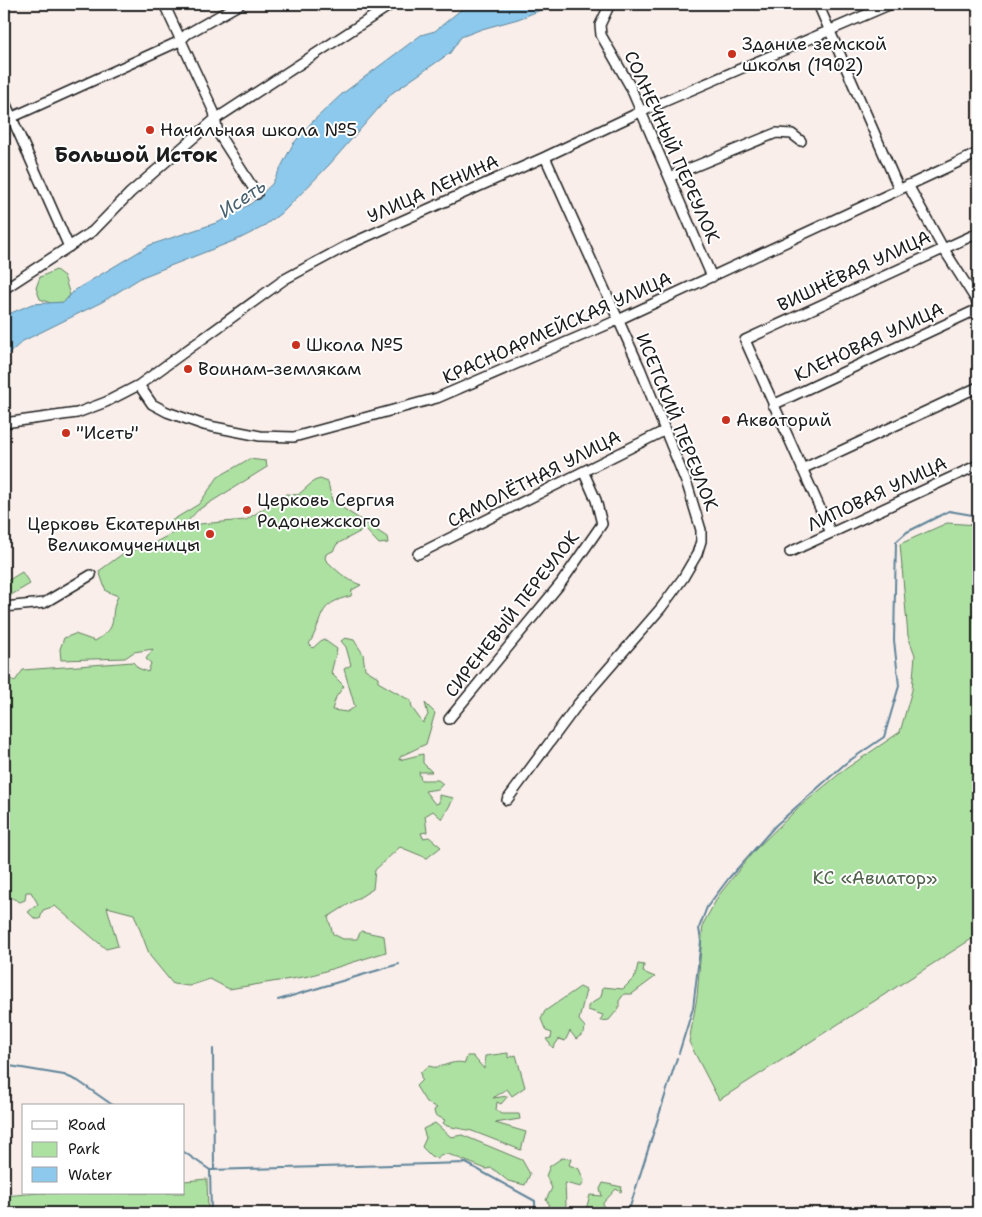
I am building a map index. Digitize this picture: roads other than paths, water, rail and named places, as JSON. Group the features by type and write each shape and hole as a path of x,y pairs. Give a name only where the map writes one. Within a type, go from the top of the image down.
{"street":[{"path":"164,4 214,112 218,133 257,194"},
{"path":"8,119 180,41 187,34 240,4"},
{"path":"4,289 93,232 172,154 214,120 392,4"},
{"name":"СОЛНЕЧНЫЙ ПЕРЕУЛОК","path":"610,4 600,25 601,35 630,86 712,277"},
{"path":"818,4 900,189"},
{"name":"УЛИЦА ЛЕНИНА","path":"4,424 77,413 98,405 139,385 285,279 350,244 545,157 640,112 892,4"},
{"path":"4,100 8,119 69,247"},
{"path":"669,177 776,133 792,134 801,141"},
{"name":"КРАСНОАРМЕЙСКАЯ УЛИЦА","path":"139,385 152,404 204,425 260,436 294,437 438,398 618,320 978,154"},
{"name":"ИСЕТСКИЙ ПЕРЕУЛОК","path":"507,800 578,704 661,608 697,554 701,541 701,530 688,487 640,368 545,157"},
{"path":"908,185 943,248 978,303"},
{"name":"ВИШНЁВАЯ УЛИЦА","path":"773,405 745,340 978,233"},
{"name":"КЛЕНОВАЯ УЛИЦА","path":"773,405 978,309"},
{"path":"802,469 978,387"},
{"path":"773,405 831,533"},
{"name":"САМОЛЁТНАЯ УЛИЦА","path":"418,554 584,473 664,431"},
{"name":"ЛИПОВАЯ УЛИЦА","path":"790,552 978,465"},
{"name":"СИРЕНЕВЫЙ ПЕРЕУЛОК","path":"450,719 561,583 602,524 596,500 584,473"},
{"path":"4,607 44,604 91,575"}],"water":[{"path":"468,4 556,4 518,19 461,37 450,53 392,93 329,165 284,211 261,228 241,238 142,277 102,302 23,341 4,358 4,316 32,304 64,302 75,290 150,245 219,222 252,203 272,184 293,144 311,123 342,94 421,35 435,31"}],"waterway":[{"path":"679,1053 693,1008 701,941 699,928 707,907 729,878 776,825 846,763 884,737 899,686 894,640 896,542 907,532 949,511 978,516"},
{"path":"278,1000 399,964"},
{"path":"213,1049 214,1169"},
{"path":"628,1213 677,1058"},
{"path":"4,1065 64,1075 78,1081 111,1104"},
{"path":"185,1153 210,1170 466,1163 535,1201 535,1213"},
{"path":"210,1171 211,1213"}],"place":[{"name":"Здание земской школы (1902)","path":"732,54"},
{"name":"Начальная школа №5","path":"150,130"},
{"name":"Школа №5","path":"296,345"},
{"name":"Воинам-землякам","path":"188,369"},
{"name":"Акваторий","path":"726,420"},
{"name":"\"Исеть\"","path":"66,433"},
{"name":"Церковь Сергия Радонежского","path":"247,510"},
{"name":"Церковь Екатерины Великомученицы","path":"210,534"}],"district":[{"name":"Большой Исток","path":"136,155"}],"water label":[{"name":"Исеть","path":"242,198"}],"park label":[{"name":"КС «Авиатор»","path":"875,878"}]}
